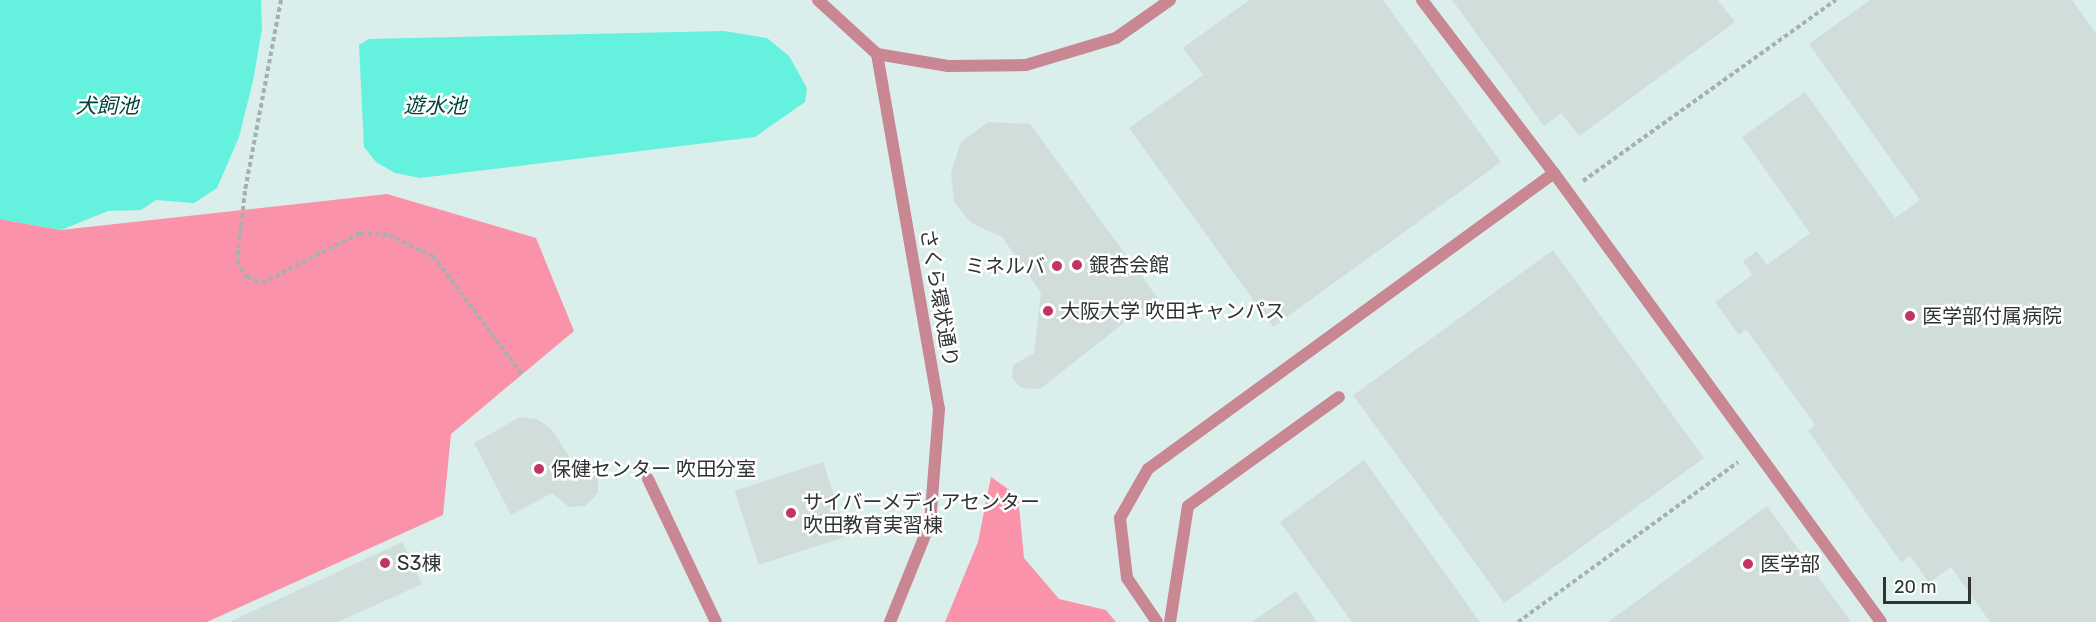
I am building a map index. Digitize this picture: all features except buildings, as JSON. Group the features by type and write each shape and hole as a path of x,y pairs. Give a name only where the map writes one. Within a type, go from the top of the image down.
{"lane":[{"path":"818,0 877,54 948,66 1026,65 1116,38 1170,0"},
{"path":"1422,0 1554,173 1881,622"},
{"name":"さくら環状通り","path":"877,54 939,409 930,524 890,622"},
{"path":"1157,622 1127,578 1120,518 1148,469 1554,173"},
{"path":"1170,622 1188,506 1339,397"},
{"path":"648,479 716,622"}],"path":[{"path":"281,0 245,191 237,261 247,277 262,283 360,233 389,235 433,256 522,374"},
{"path":"1568,192 1836,0"},
{"path":"1518,622 1755,449"}],"shaded area":[{"name":"大阪大学 吹田キャンパス","path":"0,0 2096,0 2096,622 0,622"},
{"path":"387,194 536,238 574,331 451,434 443,515 207,622 0,622 0,219 61,230"},
{"path":"991,477 1018,496 1024,558 1059,599 1106,610 1116,622 945,622 978,542"}],"water":[{"name":"犬飼池","path":"0,0 261,0 262,29 253,81 239,137 217,188 194,203 156,200 141,210 108,211 61,230 0,219"},
{"name":"遊水池","path":"724,31 767,38 789,56 807,88 805,102 755,137 420,178 395,173 376,162 364,147 359,45 369,39"}],"place":[{"name":"銀杏会館","path":"1077,265"},
{"name":"ミネルバ","path":"1057,266"},
{"name":"大阪大学 吹田キャンパス","path":"1048,311"},
{"name":"医学部付属病院","path":"1910,316"},
{"name":"保健センター 吹田分室","path":"539,469"},
{"name":"サイバーメディアセンター 吹田教育実習棟","path":"791,513"},
{"name":"S3棟","path":"385,563"},
{"name":"医学部","path":"1748,564"}]}
